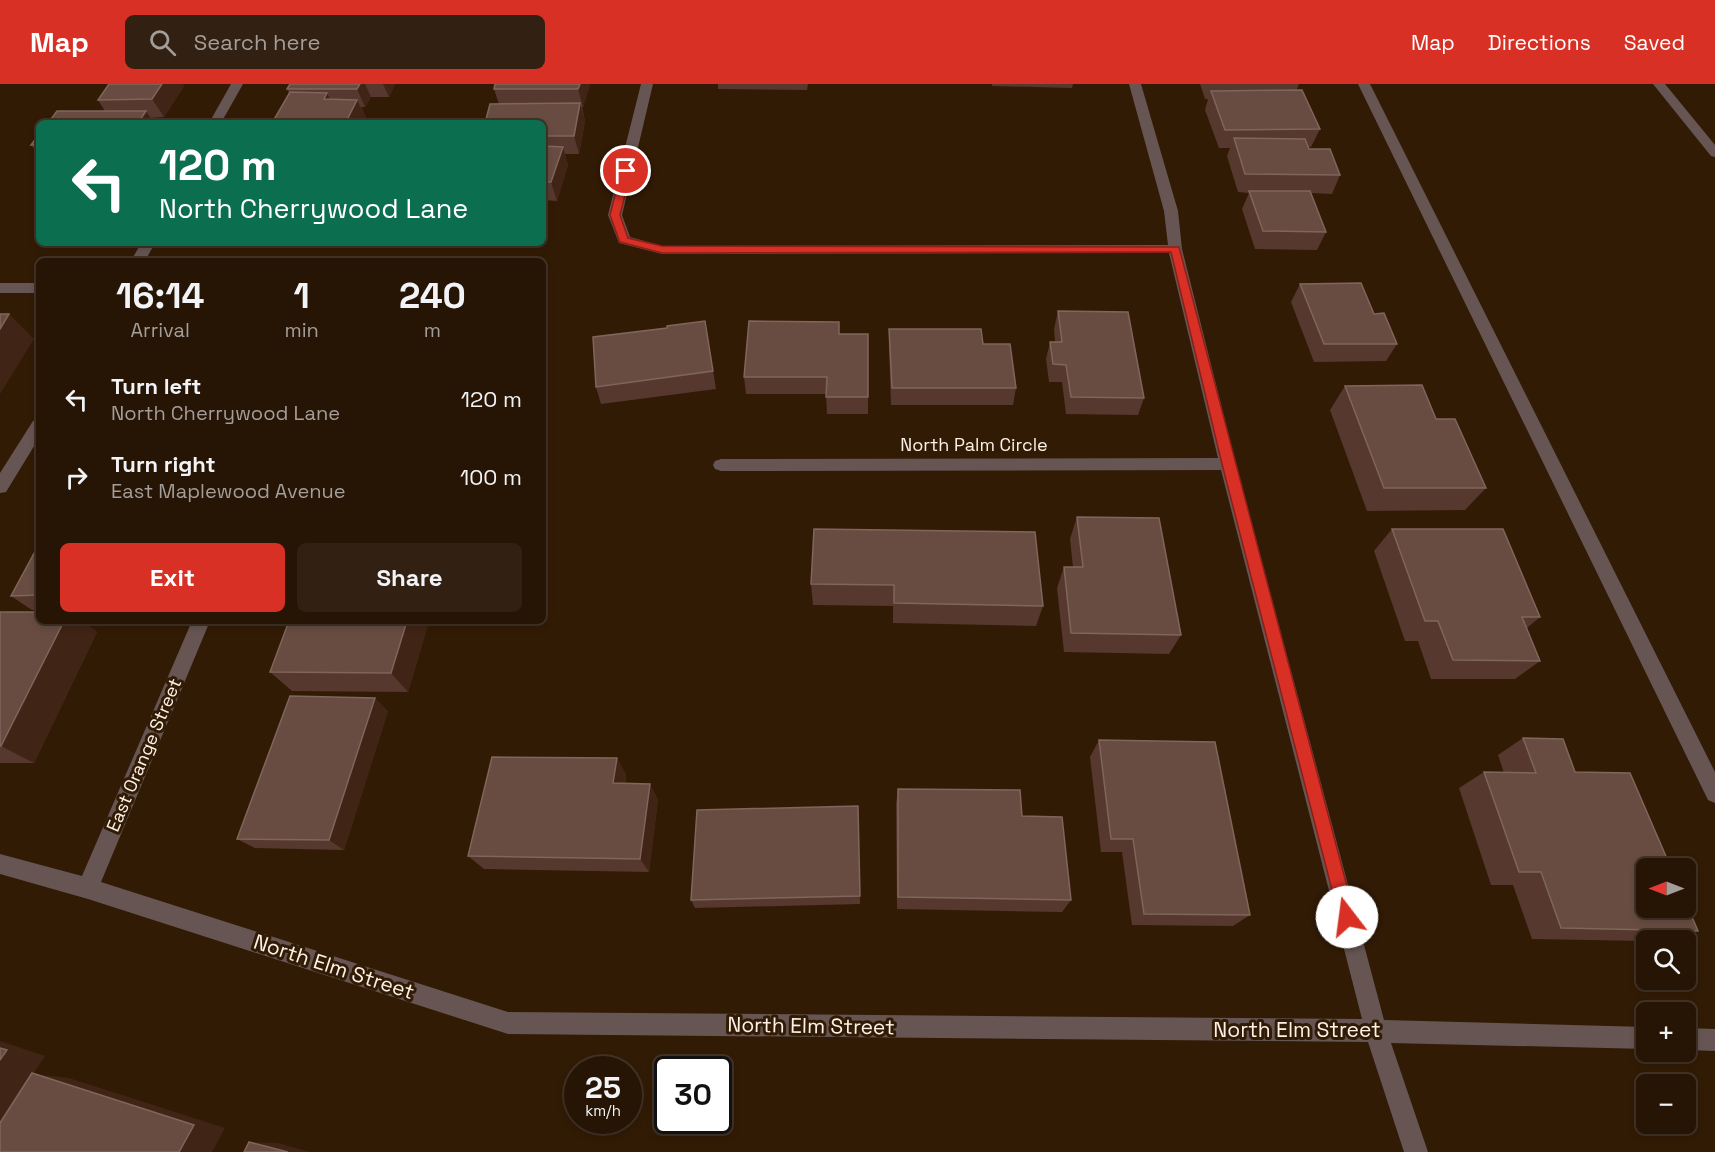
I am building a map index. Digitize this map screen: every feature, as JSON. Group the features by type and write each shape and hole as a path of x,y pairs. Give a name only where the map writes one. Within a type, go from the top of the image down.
{"street":[{"path":"217,120 237,84"},
{"path":"647,84 615,215 624,240 662,250 1175,249"},
{"path":"1136,84 1171,211 1175,249 1228,464 1376,1031 1416,1152"},
{"path":"1364,84 1715,792"},
{"path":"1659,84 1715,153"},
{"path":"0,288 36,288"},
{"path":"0,487 36,430"},
{"name":"North Palm Circle","path":"721,465 1228,464"},
{"name":"East Orange Street","path":"88,888 200,624"},
{"name":"North Elm Street","path":"0,864 88,888 508,1023 1376,1031 1636,1038"},
{"path":"1696,1039 1715,1040"}],"building":[{"path":"109,84 162,84 152,99 98,100"},
{"path":"290,84 360,84 357,89 287,89"},
{"path":"495,84 580,84 578,89 494,89"},
{"path":"1302,90 1320,129 1225,130 1211,91"},
{"path":"290,92 327,93 324,99 357,100 347,120 274,120"},
{"path":"580,103 574,136 546,136 546,120 486,120 490,104"},
{"path":"57,111 146,111 140,120 50,120"},
{"path":"1234,138 1305,139 1309,149 1330,149 1340,175 1245,174"},
{"path":"546,146 563,147 551,182 546,182"},
{"path":"1249,191 1310,191 1326,232 1263,231"},
{"path":"1361,283 1374,314 1384,313 1397,344 1324,344 1300,284"},
{"path":"1058,311 1128,312 1144,398 1071,397 1066,365 1053,364 1050,342 1062,342"},
{"path":"0,314 9,314 0,329"},
{"path":"705,321 713,371 596,387 593,337"},
{"path":"749,321 839,322 839,334 868,334 868,397 826,397 827,377 744,377"},
{"path":"889,329 981,329 983,344 1010,344 1016,388 892,388"},
{"path":"1422,385 1436,419 1455,419 1486,488 1384,488 1345,386"},
{"path":"1077,517 1159,518 1181,635 1071,633 1064,567 1083,567"},
{"path":"814,529 1035,532 1043,606 894,603 894,585 811,584"},
{"path":"1392,529 1503,529 1540,617 1522,617 1540,661 1453,660 1438,621 1425,621"},
{"path":"36,550 36,595 11,596"},
{"path":"0,612 36,612 36,624 62,624 0,746"},
{"path":"288,624 406,624 391,673 270,672"},
{"path":"290,696 375,698 329,840 237,839"},
{"path":"1523,738 1563,739 1575,772 1630,773 1667,858 1636,858 1636,918 1692,918 1698,931 1561,928 1541,872 1519,872 1484,772 1536,773"},
{"path":"1099,740 1215,742 1250,915 1144,914 1133,839 1111,839"},
{"path":"492,757 617,758 613,783 650,784 640,859 468,856"},
{"path":"898,789 1020,790 1022,816 1062,817 1071,900 898,897"},
{"path":"858,806 860,896 691,900 697,810"},
{"path":"0,1048 7,1050 0,1060"},
{"path":"32,1073 194,1125 179,1152 0,1152 0,1123"},
{"path":"249,1142 288,1152 244,1152"}],"route":[{"path":"626,171 615,215 624,240 662,250 1175,249 1228,464 1347,917"}]}
